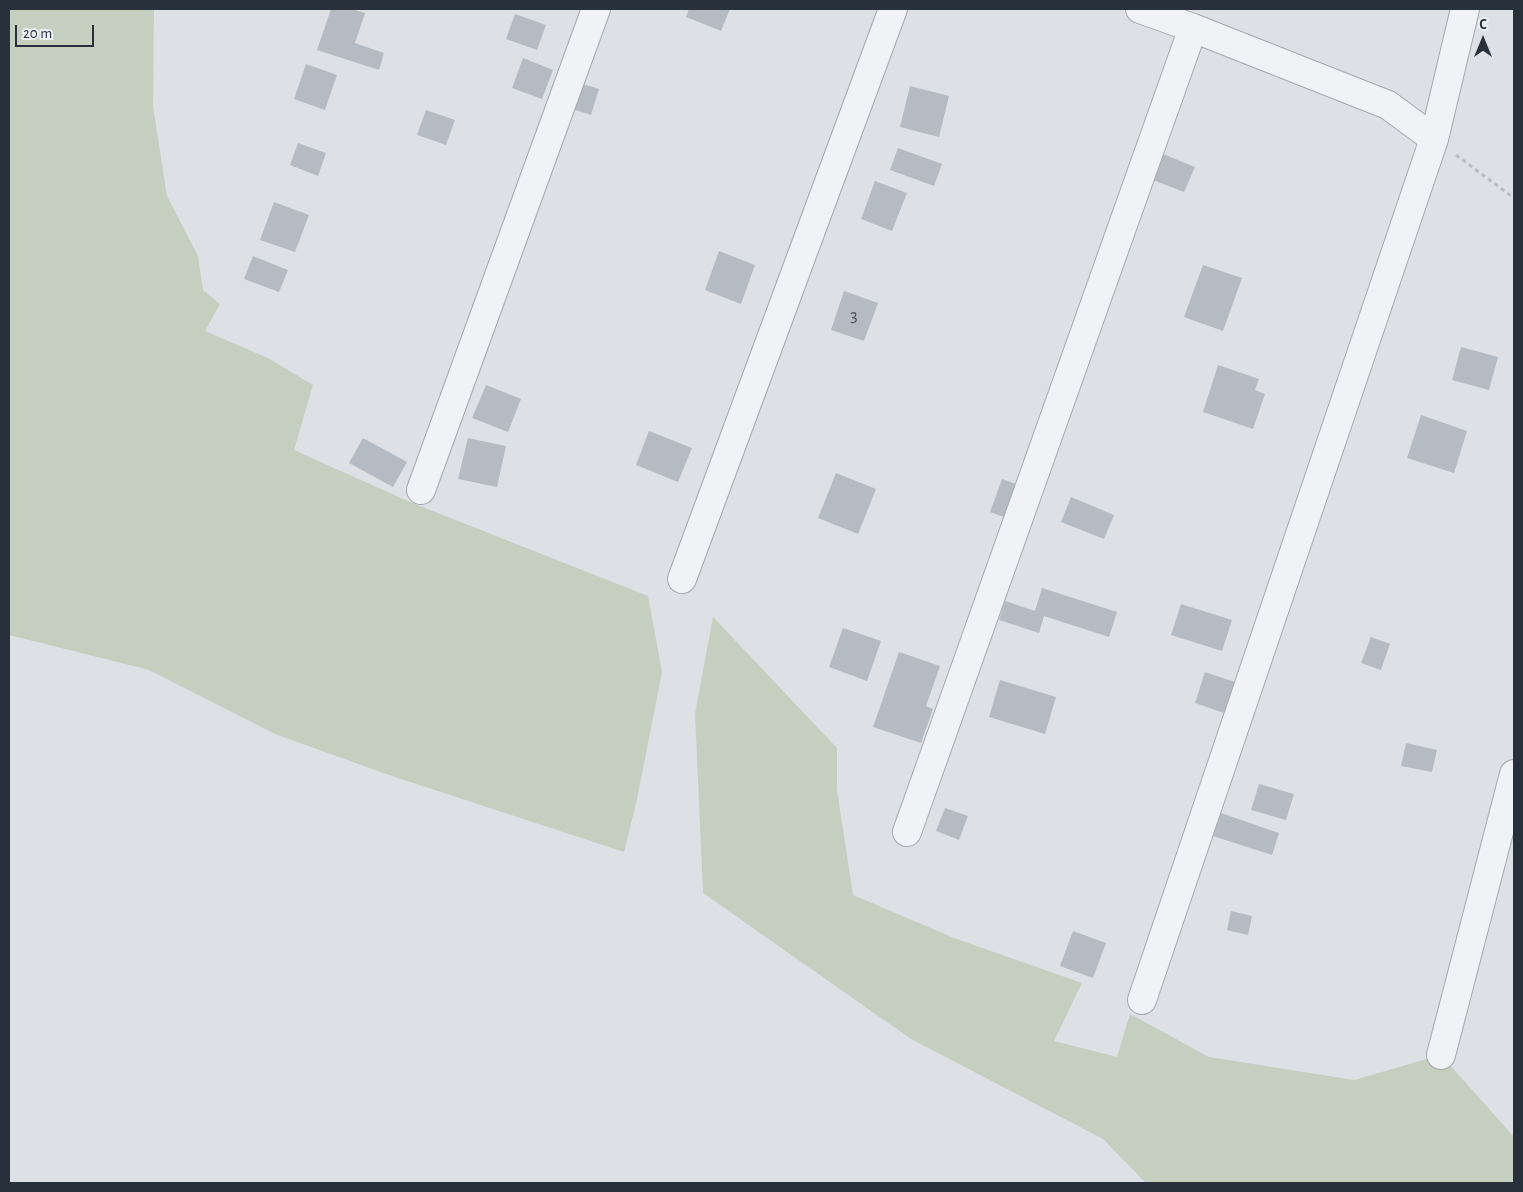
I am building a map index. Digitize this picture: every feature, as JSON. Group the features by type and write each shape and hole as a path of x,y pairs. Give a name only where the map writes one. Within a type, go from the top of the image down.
{"street":[{"path":"421,490 596,9"},
{"path":"682,579 893,9"},
{"path":"1140,9 1388,105 1434,139"},
{"path":"1142,1000 1434,139 1465,9"},
{"path":"907,832 1193,28"},
{"path":"1440,1056 1514,774"}],"path":[{"path":"1434,139 1514,198"}],"green space":[{"path":"9,9 154,9 153,106 167,196 198,256 203,290 220,304 205,331 268,358 313,385 294,450 410,502 648,596 662,672 637,799 624,852 386,774 275,734 149,670 9,635"},
{"path":"713,617 837,748 837,790 853,895 954,938 1082,983 1054,1041 1117,1057 1130,1014 1209,1057 1354,1080 1441,1055 1514,1137 1514,1183 1146,1183 1103,1139 911,1039 703,893 695,714"}],"building":[{"path":"331,9 352,9 365,13 355,43 384,53 379,70 317,50"},
{"path":"689,9 730,9 721,31 686,17"},
{"path":"515,14 546,25 537,50 506,39"},
{"path":"523,58 553,70 542,99 512,88"},
{"path":"306,64 337,75 325,110 294,99"},
{"path":"580,83 599,89 591,115 572,109"},
{"path":"910,86 949,96 939,137 900,127"},
{"path":"426,110 455,120 446,145 417,135"},
{"path":"298,143 326,153 318,176 290,165"},
{"path":"898,148 942,164 934,186 890,170"},
{"path":"1163,154 1195,167 1184,192 1153,180"},
{"path":"875,181 907,193 892,231 861,219"},
{"path":"274,202 309,215 295,252 260,240"},
{"path":"719,251 755,265 741,304 705,290"},
{"path":"253,256 288,270 279,292 244,279"},
{"path":"1203,265 1242,278 1223,331 1184,317"},
{"path":"844,291 878,303 864,341 831,330"},
{"path":"1461,347 1498,357 1489,390 1452,380"},
{"path":"1218,365 1259,379 1255,390 1265,394 1253,429 1203,412"},
{"path":"486,385 521,399 508,432 472,418"},
{"path":"1421,415 1467,431 1454,473 1407,458"},
{"path":"649,431 692,448 678,482 636,465"},
{"path":"363,438 407,462 393,487 349,463"},
{"path":"468,438 506,446 497,487 458,479"},
{"path":"836,473 876,489 858,534 818,518"},
{"path":"1002,479 1016,484 1004,517 990,512"},
{"path":"1071,497 1114,515 1104,539 1061,522"},
{"path":"1042,588 1117,612 1109,637 1044,616 1039,633 999,620 1005,601 1035,611"},
{"path":"1181,604 1232,620 1222,651 1171,635"},
{"path":"843,628 881,641 867,681 829,667"},
{"path":"1371,637 1390,644 1381,670 1361,663"},
{"path":"899,652 940,666 926,706 933,709 921,743 873,727"},
{"path":"1205,672 1235,682 1224,713 1195,703"},
{"path":"1000,680 1056,697 1045,734 989,717"},
{"path":"1406,743 1437,750 1432,772 1401,766"},
{"path":"1259,784 1294,794 1286,820 1251,810"},
{"path":"945,808 968,816 959,840 936,831"},
{"path":"1221,813 1279,833 1272,855 1213,836"},
{"path":"1231,911 1252,916 1248,935 1227,930"},
{"path":"1073,931 1106,943 1093,978 1060,966"}]}
